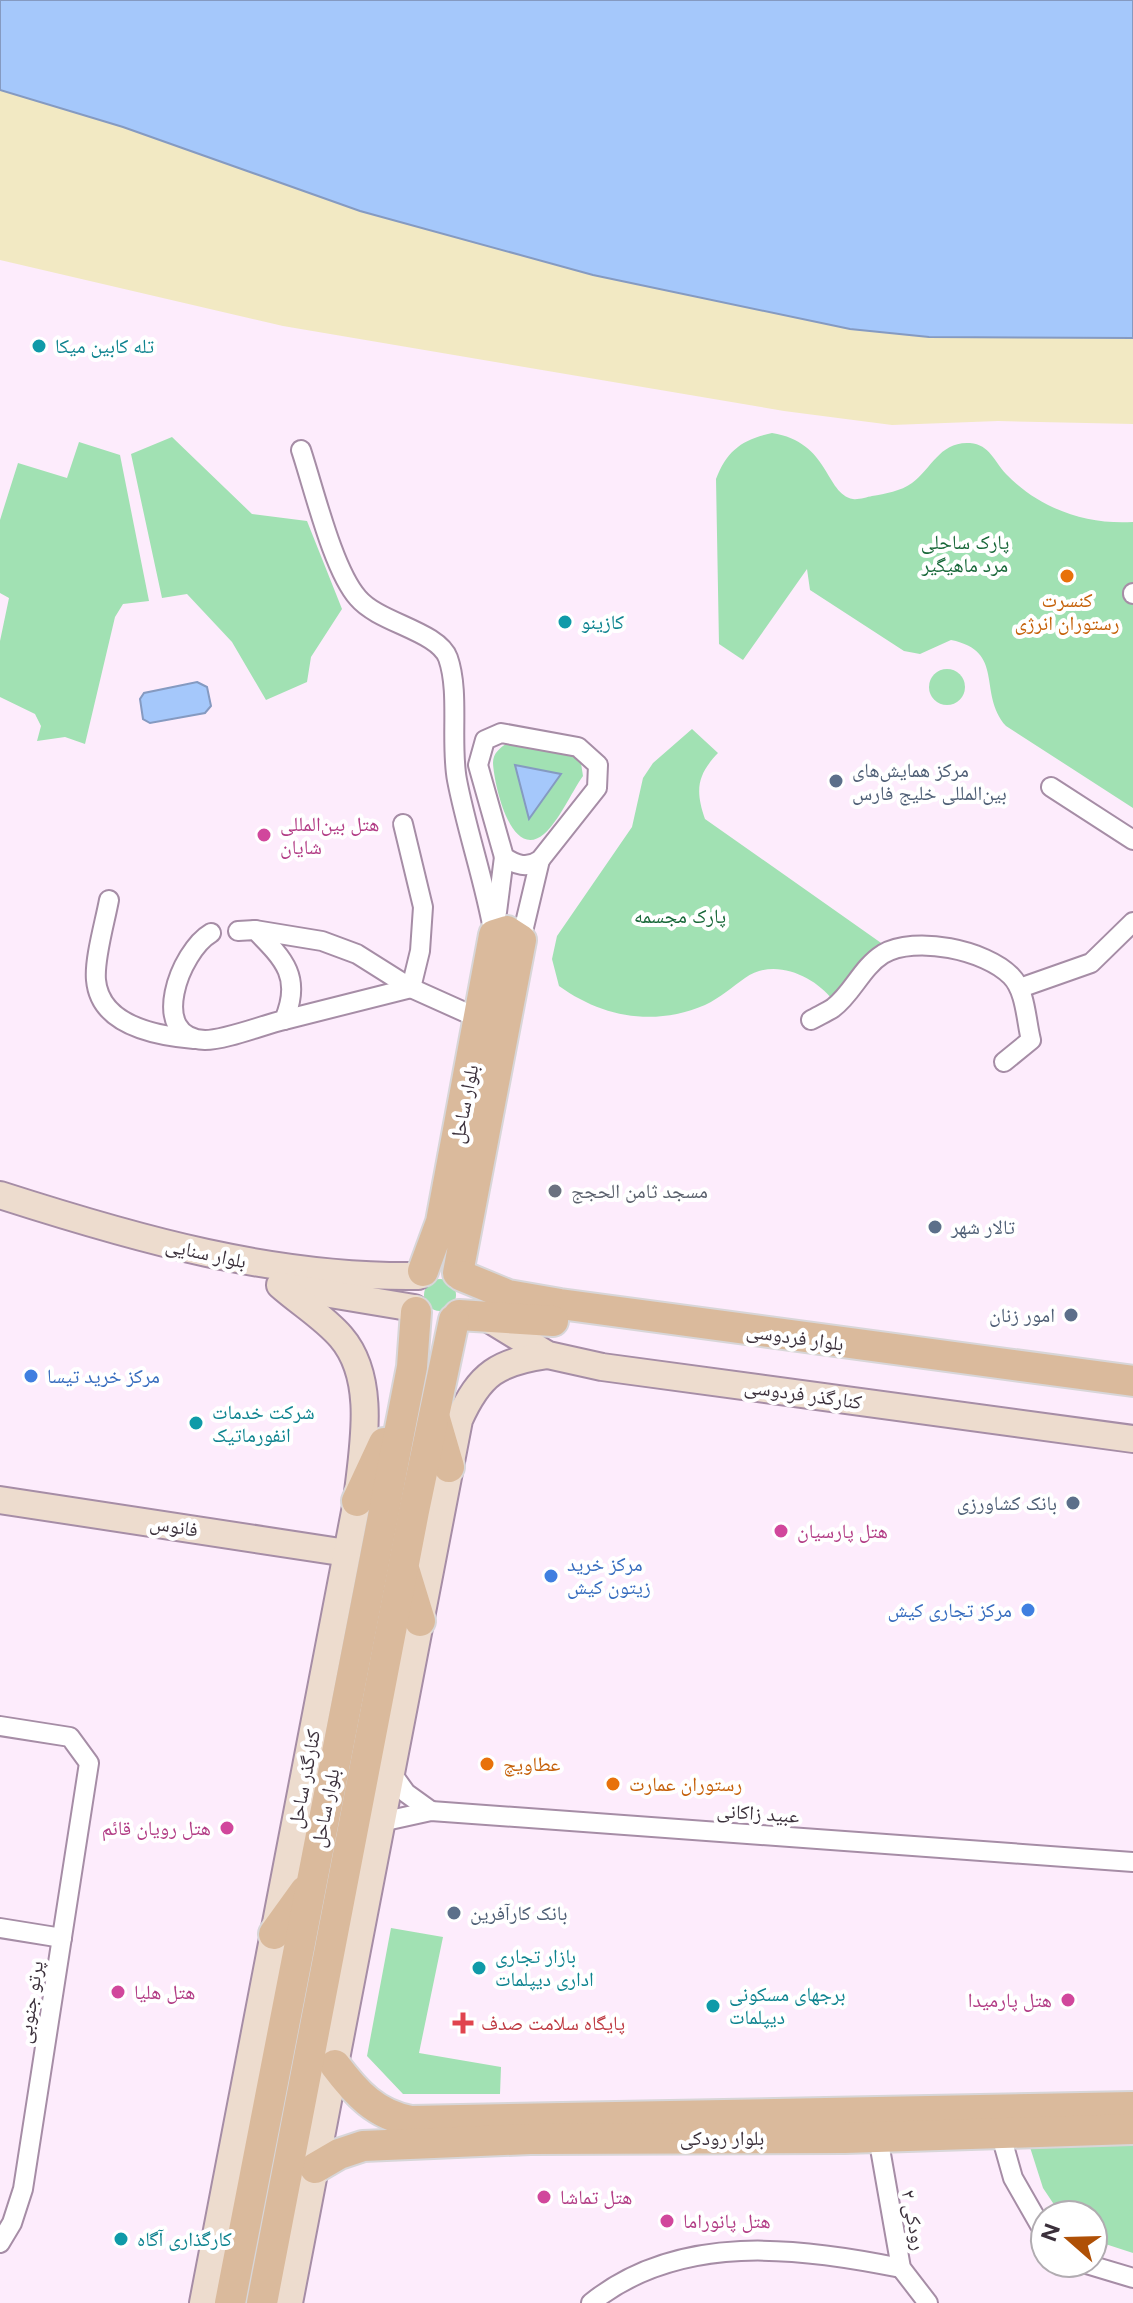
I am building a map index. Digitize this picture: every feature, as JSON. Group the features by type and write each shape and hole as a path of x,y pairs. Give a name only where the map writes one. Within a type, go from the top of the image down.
{"main road":[{"name":"بلوار ساحل","path":"421,1273 441,1222 480,1019 508,938"},
{"name":"بلوار ساحل","path":"460,1274 508,938"},
{"path":"439,1266 460,1274 468,1299 466,1317 430,1322 415,1310 411,1295 421,1273 439,1266"},
{"name":"بلوار فردوسی","path":"460,1274 508,1295 560,1304 1133,1381"},
{"name":"بلوار ساحل","path":"230,2303 412,1367 415,1310"},
{"name":"بلوار ساحل","path":"262,2303 434,1417 466,1317"},
{"name":"بلوار فردوسی","path":"466,1317 556,1321 1133,1400"},
{"path":"357,1501 403,1401"},
{"path":"434,1417 449,1467"},
{"path":"403,1567 420,1621"},
{"path":"274,1934 311,1883"},
{"path":"335,2065 352,2088 384,2115 371,2123 370,2138 375,2146"},
{"name":"بلوار رودکی","path":"384,2115 426,2121 529,2116 1133,2107"},
{"name":"بلوار رودکی","path":"315,2168 352,2148 375,2146 530,2139 878,2137 1133,2129"}],"street":[{"path":"301,450 340,566 357,598 376,613 428,638 448,659 458,781 487,890 508,938"},
{"path":"501,733 578,747 598,765 597,788 540,860 508,938 504,857 478,765 485,740 501,733"},
{"path":"1051,787 1133,840"},
{"path":"403,824 423,907 420,951 411,988"},
{"path":"504,857 522,866 540,860"},
{"path":"109,900 96,980 105,1004 132,1027 165,1036 204,1040 411,988"},
{"path":"1020,988 1091,963 1133,922"},
{"path":"284,1020 293,999 293,985 276,951 247,931 322,941 357,954 411,988 480,1019"},
{"path":"204,1040 183,1033 175,1023 173,1006 181,967 191,950 211,933"},
{"path":"811,1020 835,1007 867,965 887,952 910,945 963,950 1010,974 1020,988 1031,1040 1004,1062"},
{"name":"بلوار سنایی","path":"0,1195 145,1239 256,1263 354,1277 421,1273"},
{"name":"بلوار سنایی","path":"0,1213 183,1267 415,1310"},
{"name":"کنارگذر ساحل","path":"203,2303 357,1501 364,1398 351,1353 341,1337 280,1285"},
{"name":"کنارگذر فردوسی","path":"466,1317 548,1355 602,1367 1133,1439"},
{"path":"289,2303 459,1420 473,1388 491,1372 518,1360 548,1355"},
{"name":"فانوس","path":"0,1500 347,1553"},
{"name":"پرتو جنوبی","path":"0,1726 70,1737 89,1763 23,2189 12,2223 0,2243"},
{"path":"391,1772 406,1793 431,1811"},
{"name":"عبید زاکانی","path":"381,1822 431,1811 1133,1862"},
{"path":"0,1928 62,1938"},
{"path":"1000,2132 1013,2178 1029,2206"},
{"name":"رودکی ۲","path":"878,2137 901,2268 928,2303"},
{"path":"591,2303 649,2268 754,2248 824,2252 901,2268"},
{"path":"1109,2271 1133,2278"}],"green space":[{"name":"پارک ساحلی مرد ماهیگیر","path":"772,433 805,446 837,488 853,499 903,488 951,446 970,443 987,450 1019,486 1048,505 1098,521 1133,522 1133,808 1006,726 993,700 985,663 979,653 951,640 920,654 904,651 810,590 807,569 743,660 719,644 716,479 725,460 737,447"},
{"path":"172,437 252,514 307,521 342,609 311,657 307,682 266,700 232,642 187,594 162,598 131,454"},
{"path":"79,442 120,455 149,601 123,604 115,617 85,744 65,737 37,741 41,726 35,714 0,697 0,641 9,598 0,593 0,520 18,463 67,478"},
{"path":"947,669 960,674 965,687 960,700 947,705 934,700 929,687 934,674"},
{"name":"پارک مجسمه","path":"692,729 718,753 700,783 705,819 884,945 833,1000 815,983 781,969 756,972 705,1005 667,1016 648,1017 611,1011 576,997 559,986 552,959 557,936 632,827 643,778 653,763"},
{"path":"507,743 573,756 581,763 583,776 560,814 544,834 532,840 522,838 506,817 497,787 493,759"},
{"path":"440,1279 451,1284 456,1295 451,1306 440,1311 429,1306 424,1295 429,1284"},
{"path":"391,1928 443,1937 419,2053 501,2067 500,2094 403,2094 367,2056"},
{"path":"1133,2139 1133,2253 1109,2245 1109,2199 1050,2199 1043,2188 1028,2141"}],"sand":[{"path":"0,90 123,127 360,211 593,275 850,329 929,337 1133,338 1133,424 998,421 892,425 784,411 283,326 0,260"}],"water":[{"path":"0,0 1133,0 1133,338 929,337 850,329 593,275 360,211 123,127 0,90"},
{"path":"197,682 207,687 211,706 205,713 150,723 143,719 140,699 144,693"},
{"path":"515,765 561,774 529,819"}],"place":[{"name":"تله کابین میکا","path":"39,346"},
{"name":"کنسرت رستوران انرژی","path":"1067,576"},
{"name":"کازینو","path":"565,622"},
{"name":"مرکز همایش‌های بین‌المللی خلیج فارس","path":"836,781"},
{"name":"هتل بین‌المللی شایان","path":"264,835"},
{"name":"مسجد ثامن الحجج","path":"555,1191"},
{"name":"تالار شهر","path":"935,1227"},
{"name":"امور زنان","path":"1071,1315"},
{"name":"مرکز خرید تیسا","path":"31,1376"},
{"name":"شرکت خدمات انفورماتیک","path":"196,1423"},
{"name":"بانک کشاورزی","path":"1073,1503"},
{"name":"هتل پارسیان","path":"781,1531"},
{"name":"مرکز خرید زیتون کیش","path":"551,1576"},
{"name":"مرکز تجاری کیش","path":"1028,1610"},
{"name":"عطاویچ","path":"487,1764"},
{"name":"رستوران عمارت","path":"613,1784"},
{"name":"هتل رویان قائم","path":"227,1828"},
{"name":"بانک کارآفرین","path":"454,1913"},
{"name":"بازار تجاری اداری دیپلمات","path":"479,1968"},
{"name":"هتل هلیا","path":"118,1992"},
{"name":"هتل پارمیدا","path":"1068,2000"},
{"name":"برجهای مسکونی دیپلمات","path":"713,2006"},
{"name":"پایگاه سلامت صدف","path":"463,2023"},
{"name":"هتل تماشا","path":"544,2197"},
{"name":"هتل پانوراما","path":"667,2221"},
{"name":"کارگذاری آگاه","path":"121,2239"}]}
